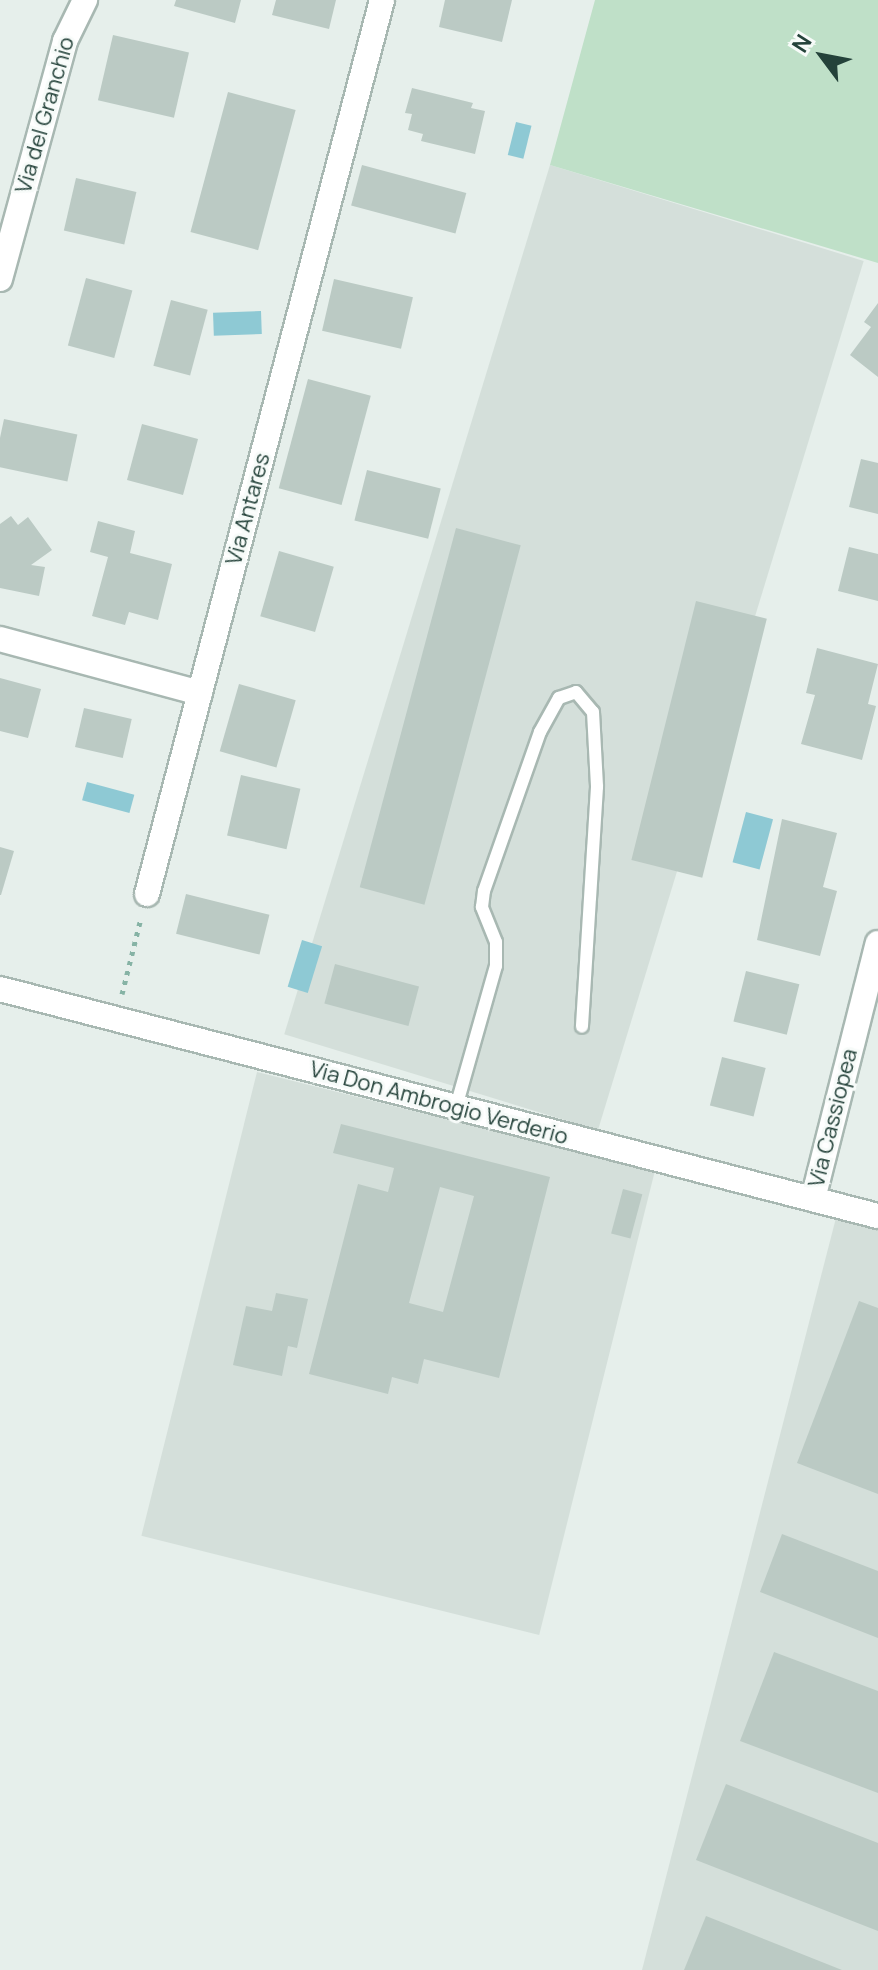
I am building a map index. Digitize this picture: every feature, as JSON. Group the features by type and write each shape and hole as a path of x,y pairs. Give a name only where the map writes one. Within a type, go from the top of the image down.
{"street":[{"name":"Via del Granchio","path":"0,279 65,41 85,0"},
{"name":"Via Antares","path":"147,894 382,0"},
{"path":"0,639 200,693"},
{"name":"Via Cassiopea","path":"813,1199 878,943"},
{"name":"Via Don Ambrogio Verderio","path":"0,989 878,1216"}],"lane":[{"path":"456,1107 496,966 496,942 482,907 484,891 540,732 559,698 576,692 593,712 597,787 582,1027"}],"path":[{"path":"116,1019 147,894"}],"shaded area":[{"path":"550,165 864,261 598,1130 284,1034"},
{"path":"257,1072 655,1171 539,1635 141,1536"},
{"path":"837,1214 878,1225 878,1970 642,1970"}],"green space":[{"path":"595,0 878,0 878,263 550,165"}],"water":[{"path":"516,122 532,126 523,159 508,155"},
{"path":"261,311 262,334 214,336 213,313"},
{"path":"87,782 134,795 129,813 82,800"},
{"path":"746,812 773,819 760,869 733,862"},
{"path":"302,940 322,946 308,993 288,987"}],"building":[{"path":"176,0 241,0 235,23 174,6"},
{"path":"276,0 336,0 329,29 272,15"},
{"path":"445,0 512,0 502,42 439,27"},
{"path":"113,35 189,53 174,118 98,100"},
{"path":"412,88 473,103 471,108 485,111 475,154 421,141 423,134 408,130 412,114 405,113"},
{"path":"228,92 296,110 258,250 190,232"},
{"path":"362,165 466,193 455,234 351,206"},
{"path":"76,178 136,192 124,245 64,231"},
{"path":"86,278 132,290 114,358 68,346"},
{"path":"334,279 413,297 401,349 322,331"},
{"path":"171,300 208,310 190,376 153,366"},
{"path":"878,303 878,377 850,355 871,327 864,322"},
{"path":"308,379 371,396 342,505 279,488"},
{"path":"4,419 77,435 67,482 0,467 0,438"},
{"path":"142,424 198,439 183,495 127,480"},
{"path":"861,459 878,463 878,514 849,507"},
{"path":"367,470 441,488 428,539 354,520"},
{"path":"11,516 18,525 28,517 52,550 31,565 45,567 39,596 0,588 0,524"},
{"path":"98,521 135,531 130,553 172,564 158,620 129,612 125,625 92,616 108,557 90,552"},
{"path":"456,528 521,545 424,905 360,887"},
{"path":"849,547 878,554 878,601 838,591"},
{"path":"279,551 334,567 315,632 260,616"},
{"path":"696,601 767,619 702,878 631,860"},
{"path":"817,648 878,664 868,704 876,706 862,760 801,744 815,695 806,693"},
{"path":"0,678 41,689 28,738 0,731"},
{"path":"239,684 296,700 276,768 220,751"},
{"path":"84,708 132,719 123,758 75,747"},
{"path":"241,775 300,789 286,849 227,835"},
{"path":"782,819 837,833 823,887 837,891 820,956 757,940"},
{"path":"0,847 14,851 1,895 0,895"},
{"path":"186,894 269,915 260,955 176,934"},
{"path":"335,964 419,987 408,1026 324,1004"},
{"path":"746,971 799,984 787,1035 733,1021"},
{"path":"722,1057 766,1068 754,1116 710,1106"},
{"path":"341,1124 550,1177 499,1378 424,1359 418,1384 392,1377 388,1394 309,1374 358,1184 388,1192 394,1168 333,1153","holes":["440,1187 474,1196 443,1312 409,1303"]},
{"path":"623,1189 642,1194 630,1239 611,1233"},
{"path":"276,1293 308,1299 297,1348 288,1346 282,1376 233,1365 246,1306 272,1311"},
{"path":"859,1301 878,1308 878,1494 797,1463"},
{"path":"782,1534 878,1571 878,1638 760,1592"},
{"path":"774,1652 878,1691 878,1793 740,1741"},
{"path":"726,1784 878,1843 878,1931 696,1860"},
{"path":"706,1916 842,1970 684,1970"}]}
